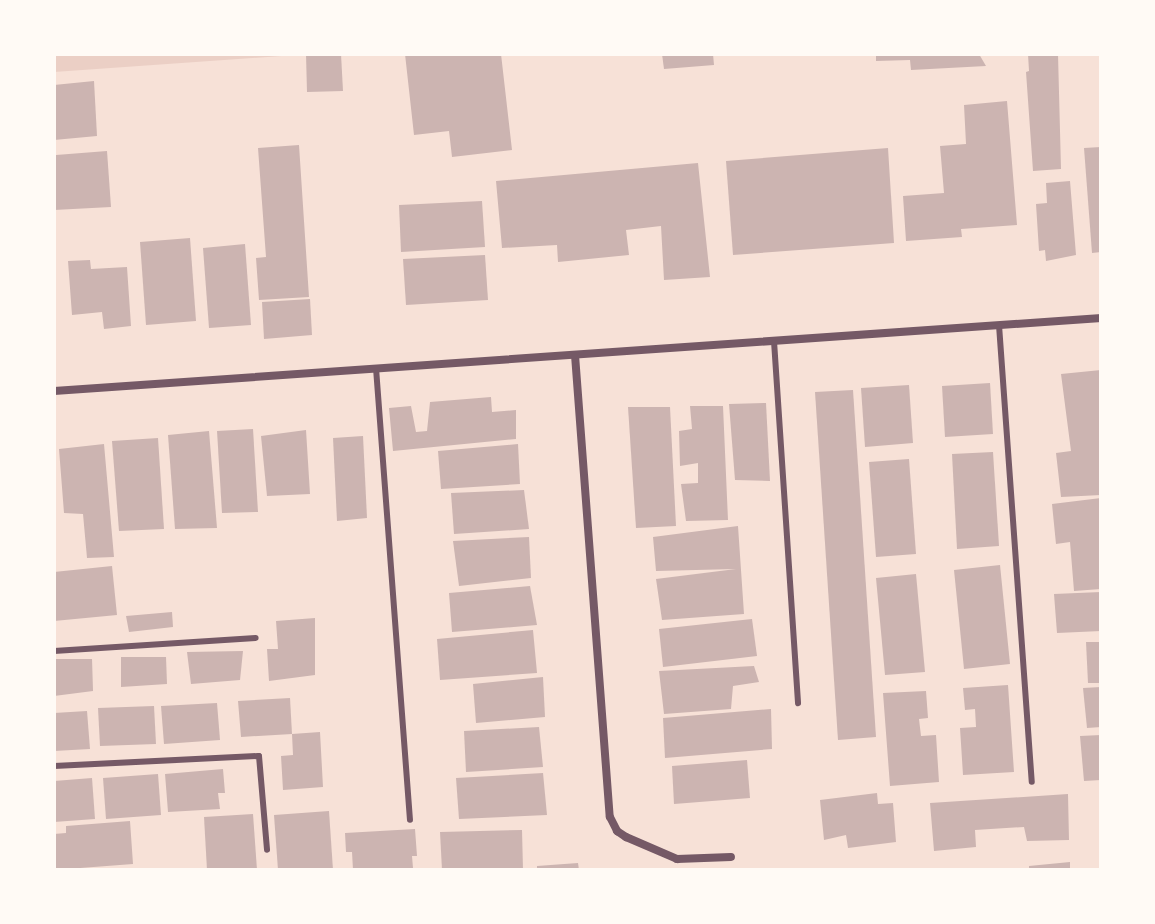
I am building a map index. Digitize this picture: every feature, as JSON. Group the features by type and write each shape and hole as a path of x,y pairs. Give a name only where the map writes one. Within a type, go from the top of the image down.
{"street":[{"path":"54,391 1101,318"},
{"path":"575,355 610,817 617,831 626,837 677,859 731,857"}],"lane":[{"path":"999,325 1032,782"},
{"path":"774,341 798,703"},
{"path":"376,368 410,820"},
{"path":"54,651 256,638"},
{"path":"54,766 259,756 267,850"}],"shaded area":[{"path":"54,54 295,54 295,55 54,72"}],"building":[{"path":"306,54 341,54 343,91 307,92"},
{"path":"405,54 501,54 512,150 452,157 449,131 414,135"},
{"path":"662,54 713,54 714,65 664,69"},
{"path":"876,54 979,54 986,66 911,70 910,60 876,61"},
{"path":"1028,54 1058,54 1061,169 1033,171 1026,72 1029,71"},
{"path":"94,81 97,136 54,140 54,85"},
{"path":"1007,101 1017,225 961,229 962,237 906,241 903,196 944,193 940,146 966,144 964,105"},
{"path":"299,145 309,297 259,300 256,258 266,257 258,148"},
{"path":"1101,147 1101,252 1092,253 1084,148"},
{"path":"888,148 894,243 733,255 726,161"},
{"path":"107,151 111,207 54,210 56,155"},
{"path":"698,163 710,277 664,280 661,226 626,230 629,255 558,262 557,245 502,248 496,181"},
{"path":"1070,181 1076,255 1046,261 1045,250 1039,251 1036,204 1047,203 1046,183"},
{"path":"482,201 485,247 401,252 399,205"},
{"path":"190,238 196,321 146,325 140,242"},
{"path":"245,244 251,325 209,328 203,248"},
{"path":"485,255 488,300 406,305 403,259"},
{"path":"90,260 91,269 127,267 131,326 104,329 102,312 72,315 68,261"},
{"path":"310,299 312,335 264,339 262,302"},
{"path":"1101,370 1101,495 1061,497 1056,453 1071,451 1061,374"},
{"path":"990,383 993,434 945,437 942,386"},
{"path":"909,385 913,443 865,447 861,388"},
{"path":"853,390 876,737 838,740 815,392"},
{"path":"491,397 492,412 516,410 516,439 393,451 389,408 411,406 416,432 427,431 430,402"},
{"path":"766,403 770,481 735,480 729,404"},
{"path":"690,406 723,406 728,520 686,521 681,484 698,483 698,463 680,466 679,431 692,429"},
{"path":"628,407 670,407 676,526 636,528"},
{"path":"253,429 258,512 222,513 217,431"},
{"path":"306,430 310,494 267,496 261,436"},
{"path":"209,431 217,528 175,529 168,435"},
{"path":"363,436 367,518 337,521 333,438"},
{"path":"158,438 164,529 119,531 112,441"},
{"path":"104,444 114,557 87,558 83,514 64,513 59,449"},
{"path":"518,444 520,484 441,489 438,451"},
{"path":"993,452 999,546 957,549 952,454"},
{"path":"909,459 916,554 876,557 869,462"},
{"path":"524,490 529,529 454,534 451,493"},
{"path":"1101,498 1101,589 1074,591 1070,542 1056,544 1052,504"},
{"path":"738,526 744,614 662,620 656,579 736,569 656,571 653,537"},
{"path":"529,537 531,578 459,586 453,541"},
{"path":"1000,565 1010,664 964,669 954,570"},
{"path":"112,566 117,615 54,621 54,572"},
{"path":"916,574 925,672 885,675 876,578"},
{"path":"530,586 537,625 452,632 449,593"},
{"path":"1101,592 1101,631 1057,633 1054,594"},
{"path":"172,612 173,627 129,632 126,616"},
{"path":"315,618 315,675 269,681 267,649 278,649 276,621"},
{"path":"752,619 757,656 663,667 659,629"},
{"path":"533,630 537,673 440,680 437,639"},
{"path":"1086,642 1101,642 1101,683 1088,683"},
{"path":"243,651 240,680 191,684 187,652"},
{"path":"121,657 166,657 167,684 121,687"},
{"path":"54,659 92,659 93,691 54,696"},
{"path":"754,666 759,682 733,686 731,709 664,714 659,671"},
{"path":"543,677 545,717 476,723 473,684"},
{"path":"1008,685 1014,772 963,775 960,728 976,727 975,709 965,710 963,688"},
{"path":"1101,687 1101,727 1087,728 1083,688"},
{"path":"926,691 928,718 919,719 921,736 936,735 939,782 890,786 883,693"},
{"path":"290,698 292,734 241,737 238,701"},
{"path":"217,703 220,740 164,744 161,706"},
{"path":"154,706 156,744 100,746 98,708"},
{"path":"771,709 772,749 665,758 663,718"},
{"path":"87,711 90,749 54,751 54,713"},
{"path":"539,727 543,767 466,772 464,731"},
{"path":"320,732 323,787 283,790 281,756 293,755 292,734"},
{"path":"1101,735 1101,780 1084,781 1080,736"},
{"path":"747,760 750,798 674,804 672,766"},
{"path":"223,769 225,793 218,793 220,809 168,812 165,774"},
{"path":"543,773 547,815 459,819 456,778"},
{"path":"158,774 161,815 106,819 103,778"},
{"path":"92,778 95,819 54,822 54,781"},
{"path":"877,793 878,804 893,803 896,842 848,848 846,835 824,840 820,800"},
{"path":"1068,794 1069,840 1027,841 1024,827 975,830 976,847 934,851 930,803"},
{"path":"329,811 333,870 278,870 274,815"},
{"path":"253,814 257,870 207,870 204,817"},
{"path":"130,821 133,864 54,870 54,834 66,833 66,826"},
{"path":"415,829 417,856 412,856 413,868 353,870 352,852 346,852 345,833"},
{"path":"522,830 523,870 442,870 440,832"},
{"path":"1070,862 1070,870 1029,870 1029,866"},
{"path":"578,863 579,870 537,870 537,866"}]}
